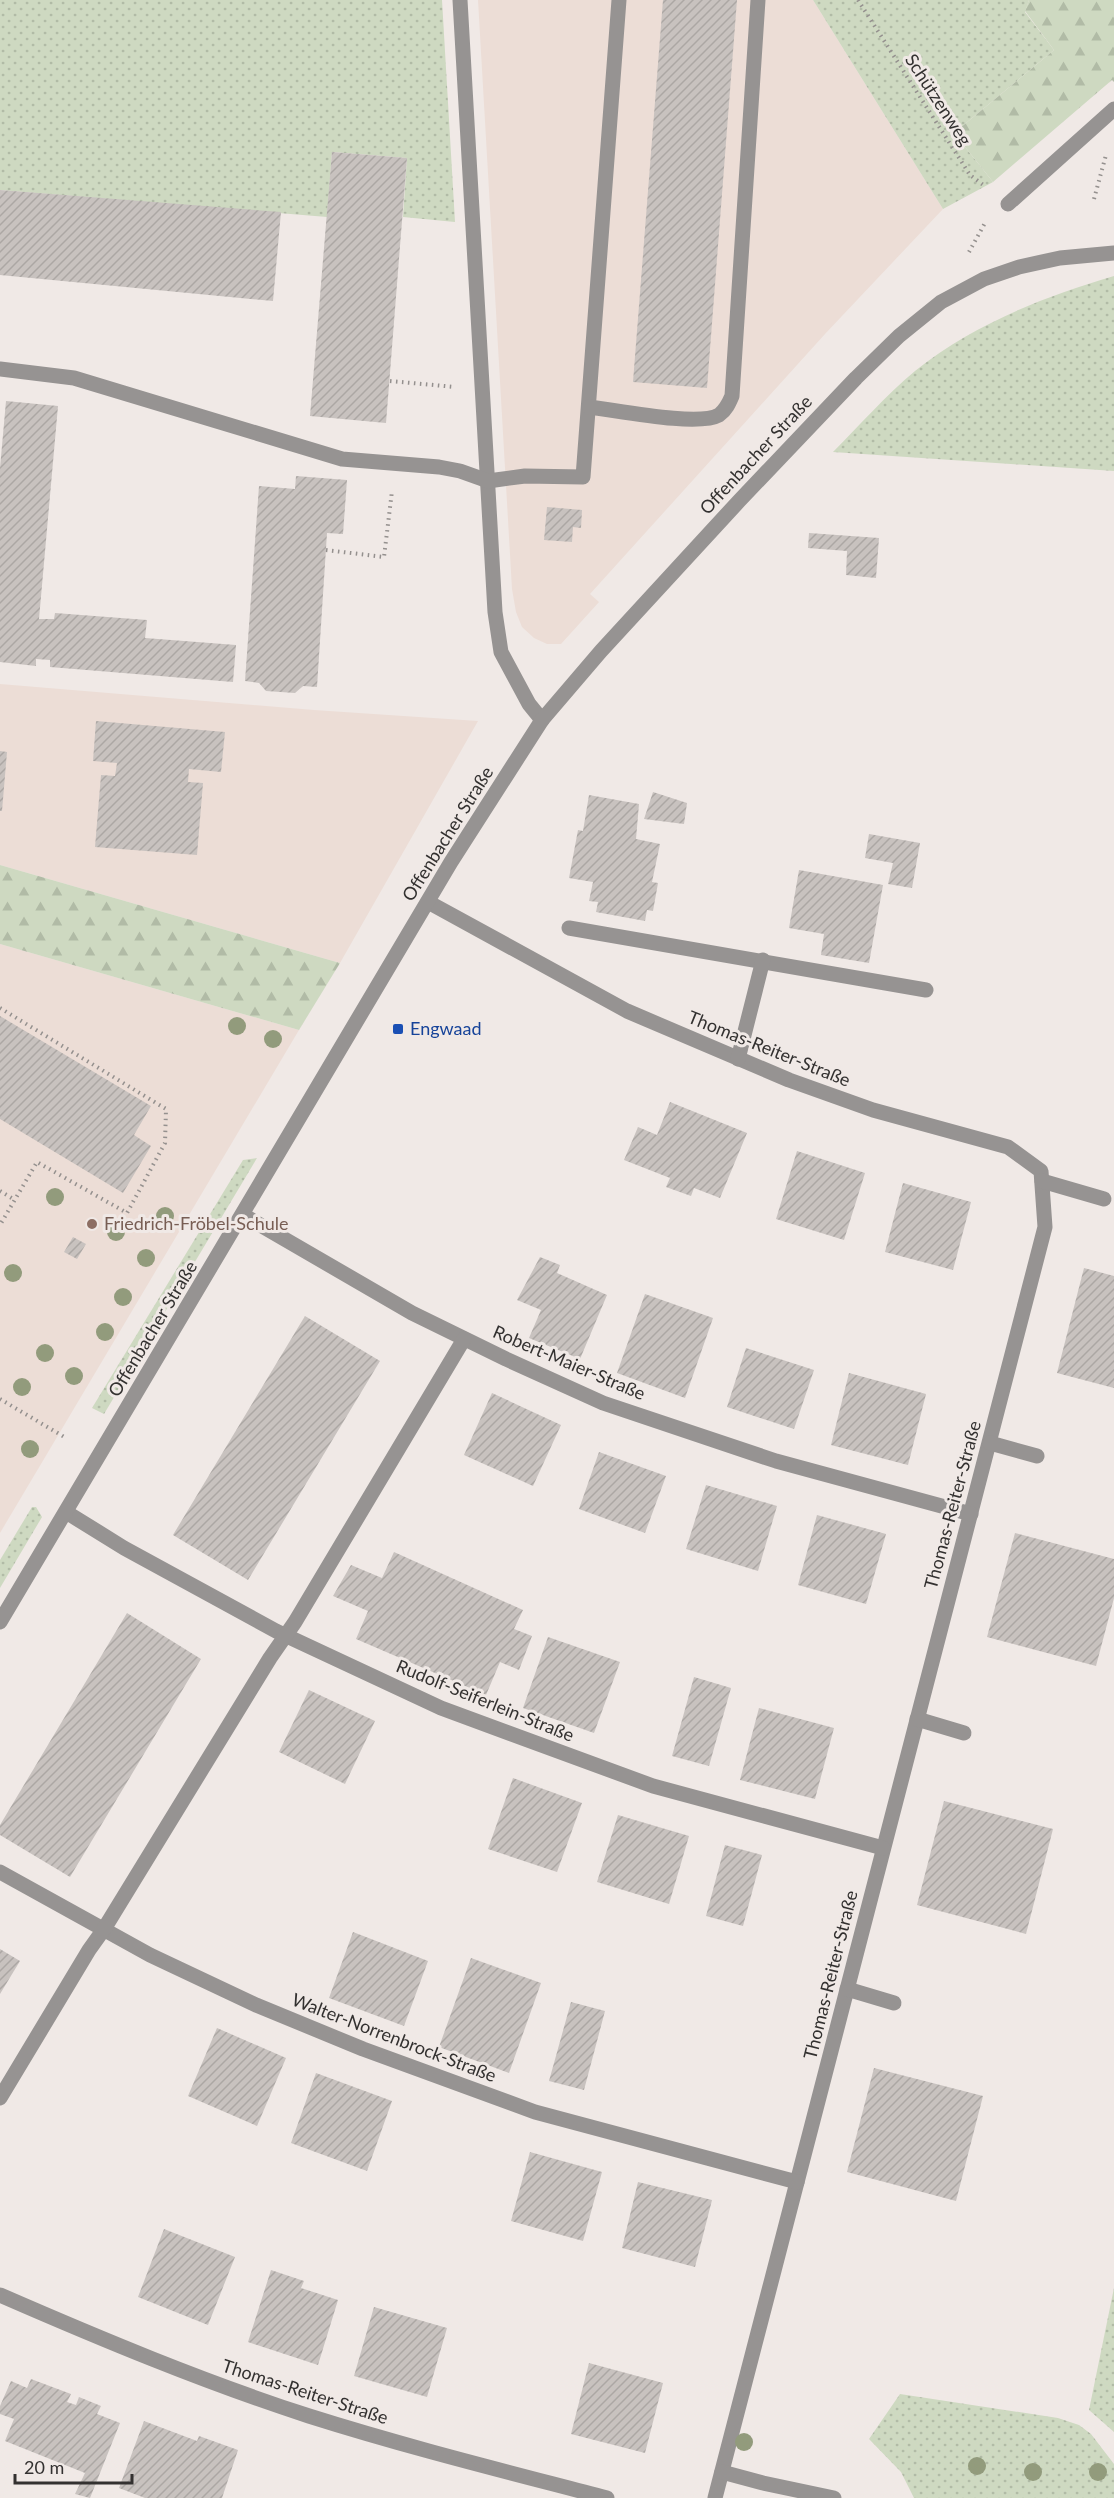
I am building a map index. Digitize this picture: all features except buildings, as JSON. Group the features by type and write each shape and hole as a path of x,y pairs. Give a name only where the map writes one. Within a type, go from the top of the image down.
{"street":[{"path":"460,0 495,612 501,652 530,704 542,720"},
{"path":"0,369 74,378 342,459 439,467 460,471 488,481 525,476 584,477 620,0"},
{"path":"589,407 695,420 719,415 728,407 732,396 758,0"},
{"path":"1008,204 1114,109"},
{"name":"Offenbacher Straße","path":"0,1622 428,902 542,720 601,651 739,501 899,336 941,302 984,279 1019,267 1060,258 1114,251"},
{"name":"Thomas-Reiter-Straße","path":"428,902 627,1011 738,1059 873,1110 1008,1147 1041,1171 1045,1227 715,2498"},
{"path":"569,928 926,990"},
{"path":"738,1059 763,960"},
{"path":"1042,1181 1104,1199"},
{"name":"Robert-Maier-Straße","path":"243,1215 412,1313 603,1403 776,1461 971,1514"},
{"path":"0,2098 89,1950 286,1636 464,1339"},
{"path":"990,1443 1036,1456"},
{"name":"Rudolf-Seiferlein-Straße","path":"66,1512 124,1548 286,1636 441,1708 653,1786 884,1848"},
{"path":"917,1719 964,1733"},
{"name":"Walter-Norrenbrock-Straße","path":"0,1872 150,1955 256,2005 406,2065 535,2112 797,2182"},
{"path":"847,1989 894,2003"},
{"name":"Thomas-Reiter-Straße","path":"0,2295 211,2382 308,2415 412,2447 607,2498"},
{"path":"722,2472 834,2498"}],"path":[{"name":"Schützenweg","path":"858,0 970,175 1008,204"},
{"path":"1094,199 1108,149"},
{"path":"969,252 985,222 1008,204"},
{"path":"390,381 483,390"},
{"path":"326,550 384,557 395,464"},
{"path":"0,1008 166,1109 165,1143 127,1214 37,1162 0,1225"},
{"path":"0,1191 15,1200"},
{"path":"0,1399 66,1438"}],"shaded area":[{"path":"478,0 813,0 943,209 825,334 590,594 599,602 561,644 547,644 534,638 522,627 516,612 512,589"},
{"path":"0,684 478,721 340,963 0,865"},
{"name":"Friedrich-Fröbel-Schule","path":"0,944 299,1030 0,1533"}],"green space":[{"path":"0,0 442,0 455,222 403,217 407,158 332,152 327,217 0,190"},
{"path":"813,0 1029,0 1025,12 1054,50 954,133 993,182 943,209"},
{"path":"1029,0 1114,0 1114,82 1112,80 993,182 954,133 1054,50 1025,11"},
{"path":"1114,276 1114,471 833,452 904,380 961,339 1035,303"},
{"path":"0,865 340,963 299,1030 0,944"},
{"path":"257,1158 104,1414 92,1408 243,1160"},
{"path":"32,1507 36,1507 42,1517 0,1588 0,1560"},
{"path":"1114,2288 1114,2432 1089,2410"},
{"path":"900,2394 1058,2418 1079,2425 1091,2434 1114,2464 1114,2498 914,2498 901,2472 869,2439"}],"place":[{"name":"Engwaad","path":"398,1029"},
{"name":"Friedrich-Fröbel-Schule","path":"92,1224"}]}
